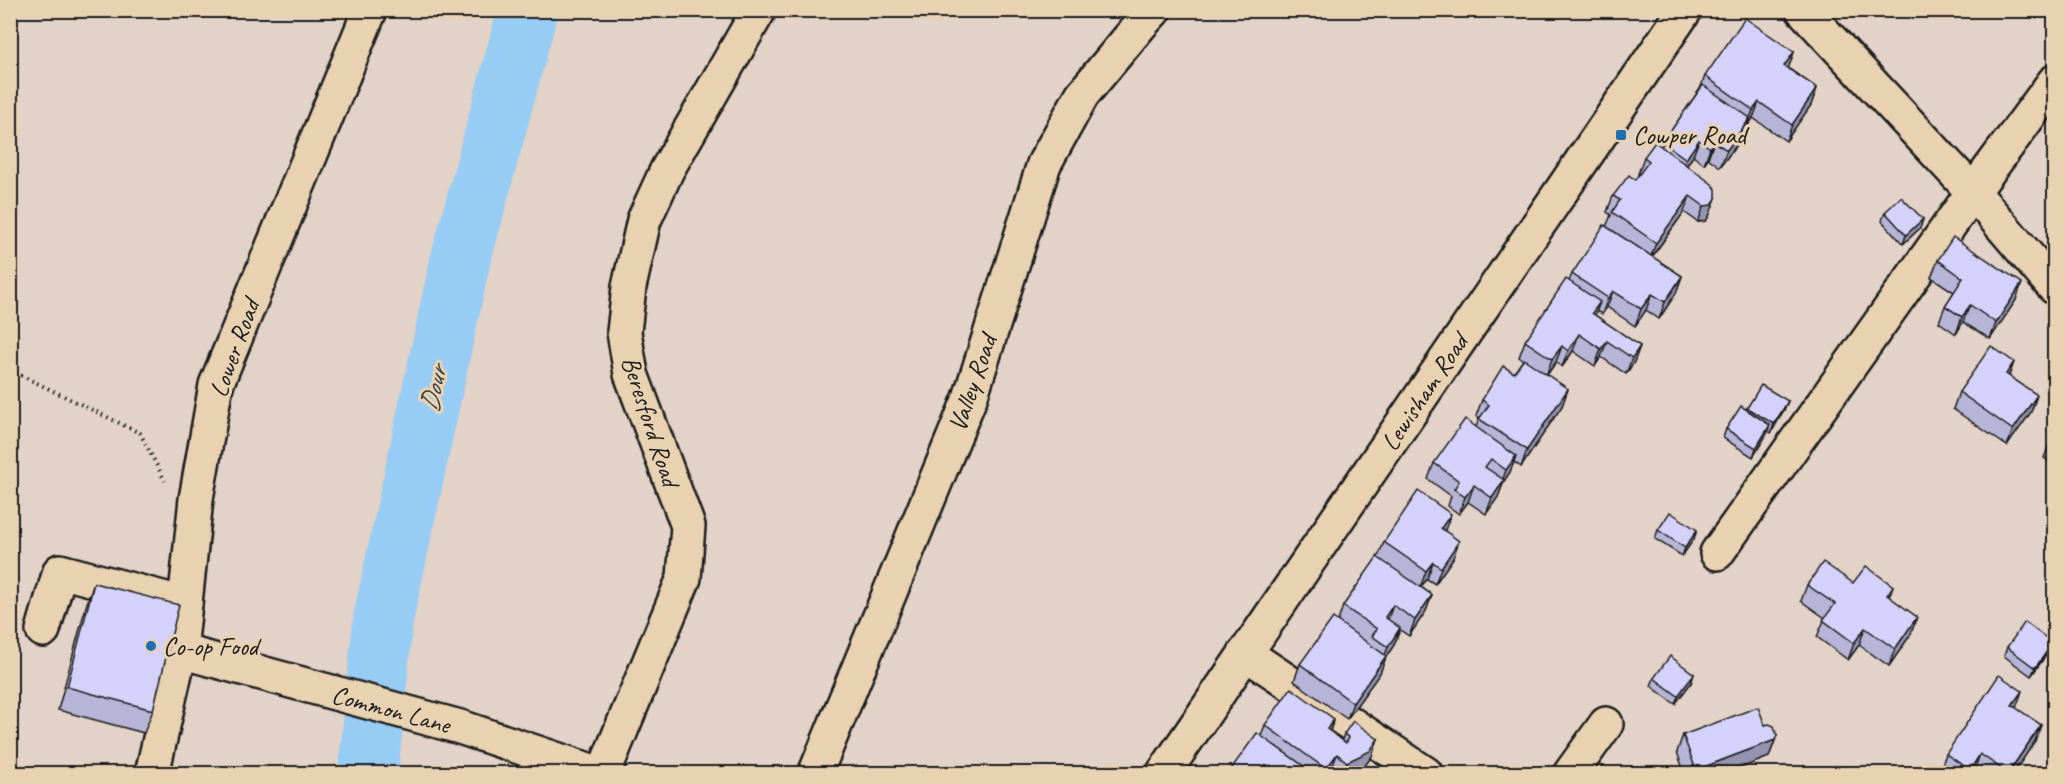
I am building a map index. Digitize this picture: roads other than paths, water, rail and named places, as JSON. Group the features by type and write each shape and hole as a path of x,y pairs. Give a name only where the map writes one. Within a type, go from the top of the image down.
{"street":[{"name":"Lower Road","path":"152,774 180,651 196,499 216,385 370,10"},
{"name":"Beresford Road","path":"602,774 684,578 688,526 631,374 624,332 629,287 644,220 667,170 759,10"},
{"name":"Valley Road","path":"815,774 970,398 1044,164 1082,95 1154,10"},
{"name":"Lewisham Road","path":"1163,774 1684,10"},
{"path":"1803,10 1973,192 2055,286"},
{"path":"1717,553 1973,192 2055,82"},
{"path":"43,630 60,571 185,604"},
{"name":"Common Lane","path":"180,651 460,727 602,774"},
{"path":"1245,653 1426,774"},
{"path":"1570,774 1606,724"}],"waterway":[{"name":"Dour","path":"368,774 383,620 460,262 528,10"}],"place":[{"name":"Cowper Road","path":"1621,135"},
{"name":"Co-op Food","path":"151,646"}]}
